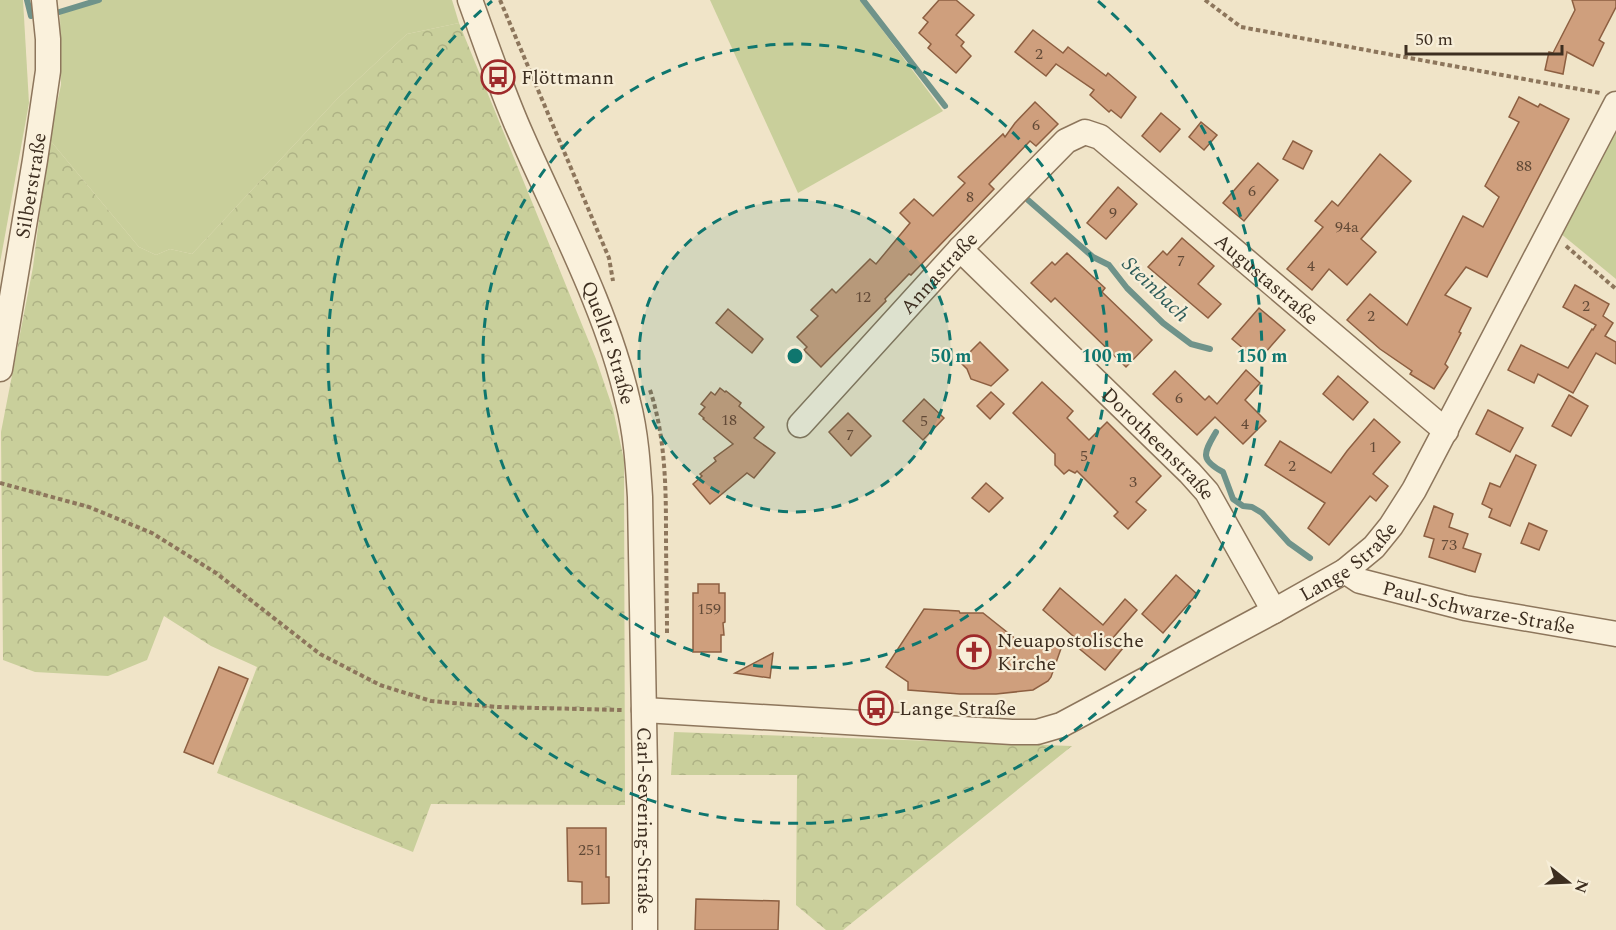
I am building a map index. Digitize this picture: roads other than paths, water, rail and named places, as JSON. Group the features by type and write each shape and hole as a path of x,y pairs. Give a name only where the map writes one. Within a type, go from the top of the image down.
{"street":[{"name":"Silberstraße","path":"0,369 48,71 44,0"},
{"name":"Queller Straße","path":"470,0 519,129 600,315 614,351 628,403 638,459 640,488 644,710"},
{"name":"Lange Straße","path":"644,710 1037,732 1061,725 1345,571 1374,547 1391,526 1414,490 1549,232 1610,98"},
{"name":"Annastraße","path":"800,425 960,249 1066,141 1085,132"},
{"name":"Augustastraße","path":"1085,132 1100,137 1446,431"},
{"name":"Dorotheenstraße","path":"960,249 1207,492 1274,611"},
{"name":"Paul-Schwarze-Straße","path":"1345,571 1360,581 1465,608 1616,634"},
{"name":"Carl-Severing-Straße","path":"644,710 645,930"}],"waterway":[{"name":"Steinbach","path":"27,0 31,16"},
{"name":"Steinbach","path":"56,13 99,0"},
{"name":"Steinbach","path":"863,0 945,106"},
{"name":"Steinbach","path":"1028,200 1093,257 1109,265 1127,288 1163,323 1191,344 1210,349"},
{"name":"Steinbach","path":"1216,432 1207,450 1207,459 1223,472 1233,499 1243,506 1252,507 1262,513 1289,543 1310,558"}],"place":[{"name":"Flöttmann","path":"498,77"},
{"name":"Neuapostolische Kirche","path":"974,652"},
{"name":"Lange Straße","path":"876,708"}]}
